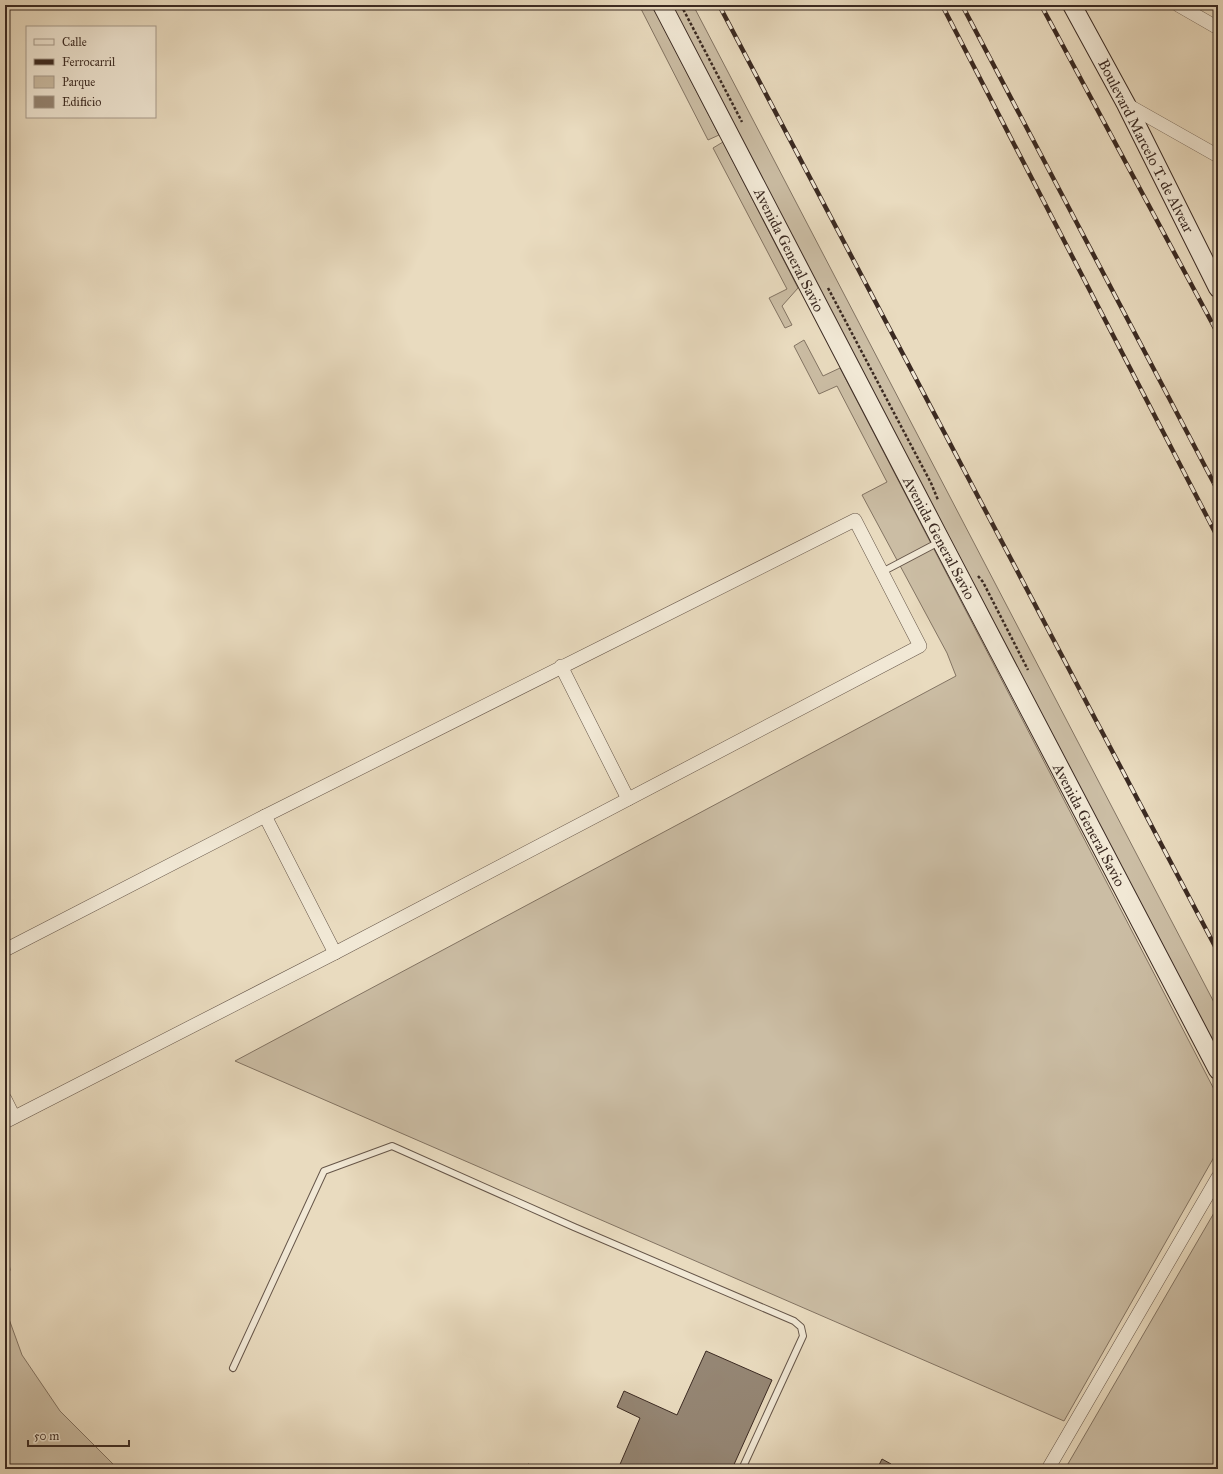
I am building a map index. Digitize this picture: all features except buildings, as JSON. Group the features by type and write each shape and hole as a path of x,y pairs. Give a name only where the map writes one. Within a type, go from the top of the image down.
{"main road":[{"name":"Avenida General Savio","path":"662,5 1218,1070"},
{"name":"Boulevard Marcelo T. de Alvear","path":"1072,5 1126,104 1218,288"}],"street":[{"path":"1178,5 1218,28"},
{"path":"1126,104 1218,156"},
{"path":"5,950 561,666 855,520 920,646 335,952 10,1119 5,1099"},
{"path":"561,666 628,799"},
{"path":"265,816 335,952"},
{"path":"1048,1469 1218,1176"}],"lane":[{"path":"882,572 941,541"},
{"path":"233,1368 324,1171 392,1146 574,1227 794,1321 801,1327 803,1336 742,1469"}],"green space":[{"path":"639,5 652,5 719,135 708,140"},
{"path":"671,5 693,5 1218,1010 1218,1051"},
{"path":"723,142 798,288 782,306 792,325 785,328 769,298 787,289 713,148"},
{"path":"804,340 823,376 840,368 1218,1097 1218,1150 1064,1421 235,1061 956,676 947,653 862,495 887,482 837,386 819,394 794,346"},
{"path":"1218,1206 1218,1469 1065,1469"},
{"path":"5,1238 10,1270 5,1280"},
{"path":"5,1308 22,1355 60,1411 118,1469 5,1469"}],"railway":[{"path":"719,5 1218,952"},
{"path":"942,5 1218,538"},
{"path":"962,5 1218,491"},
{"path":"1041,5 1218,334"}]}
